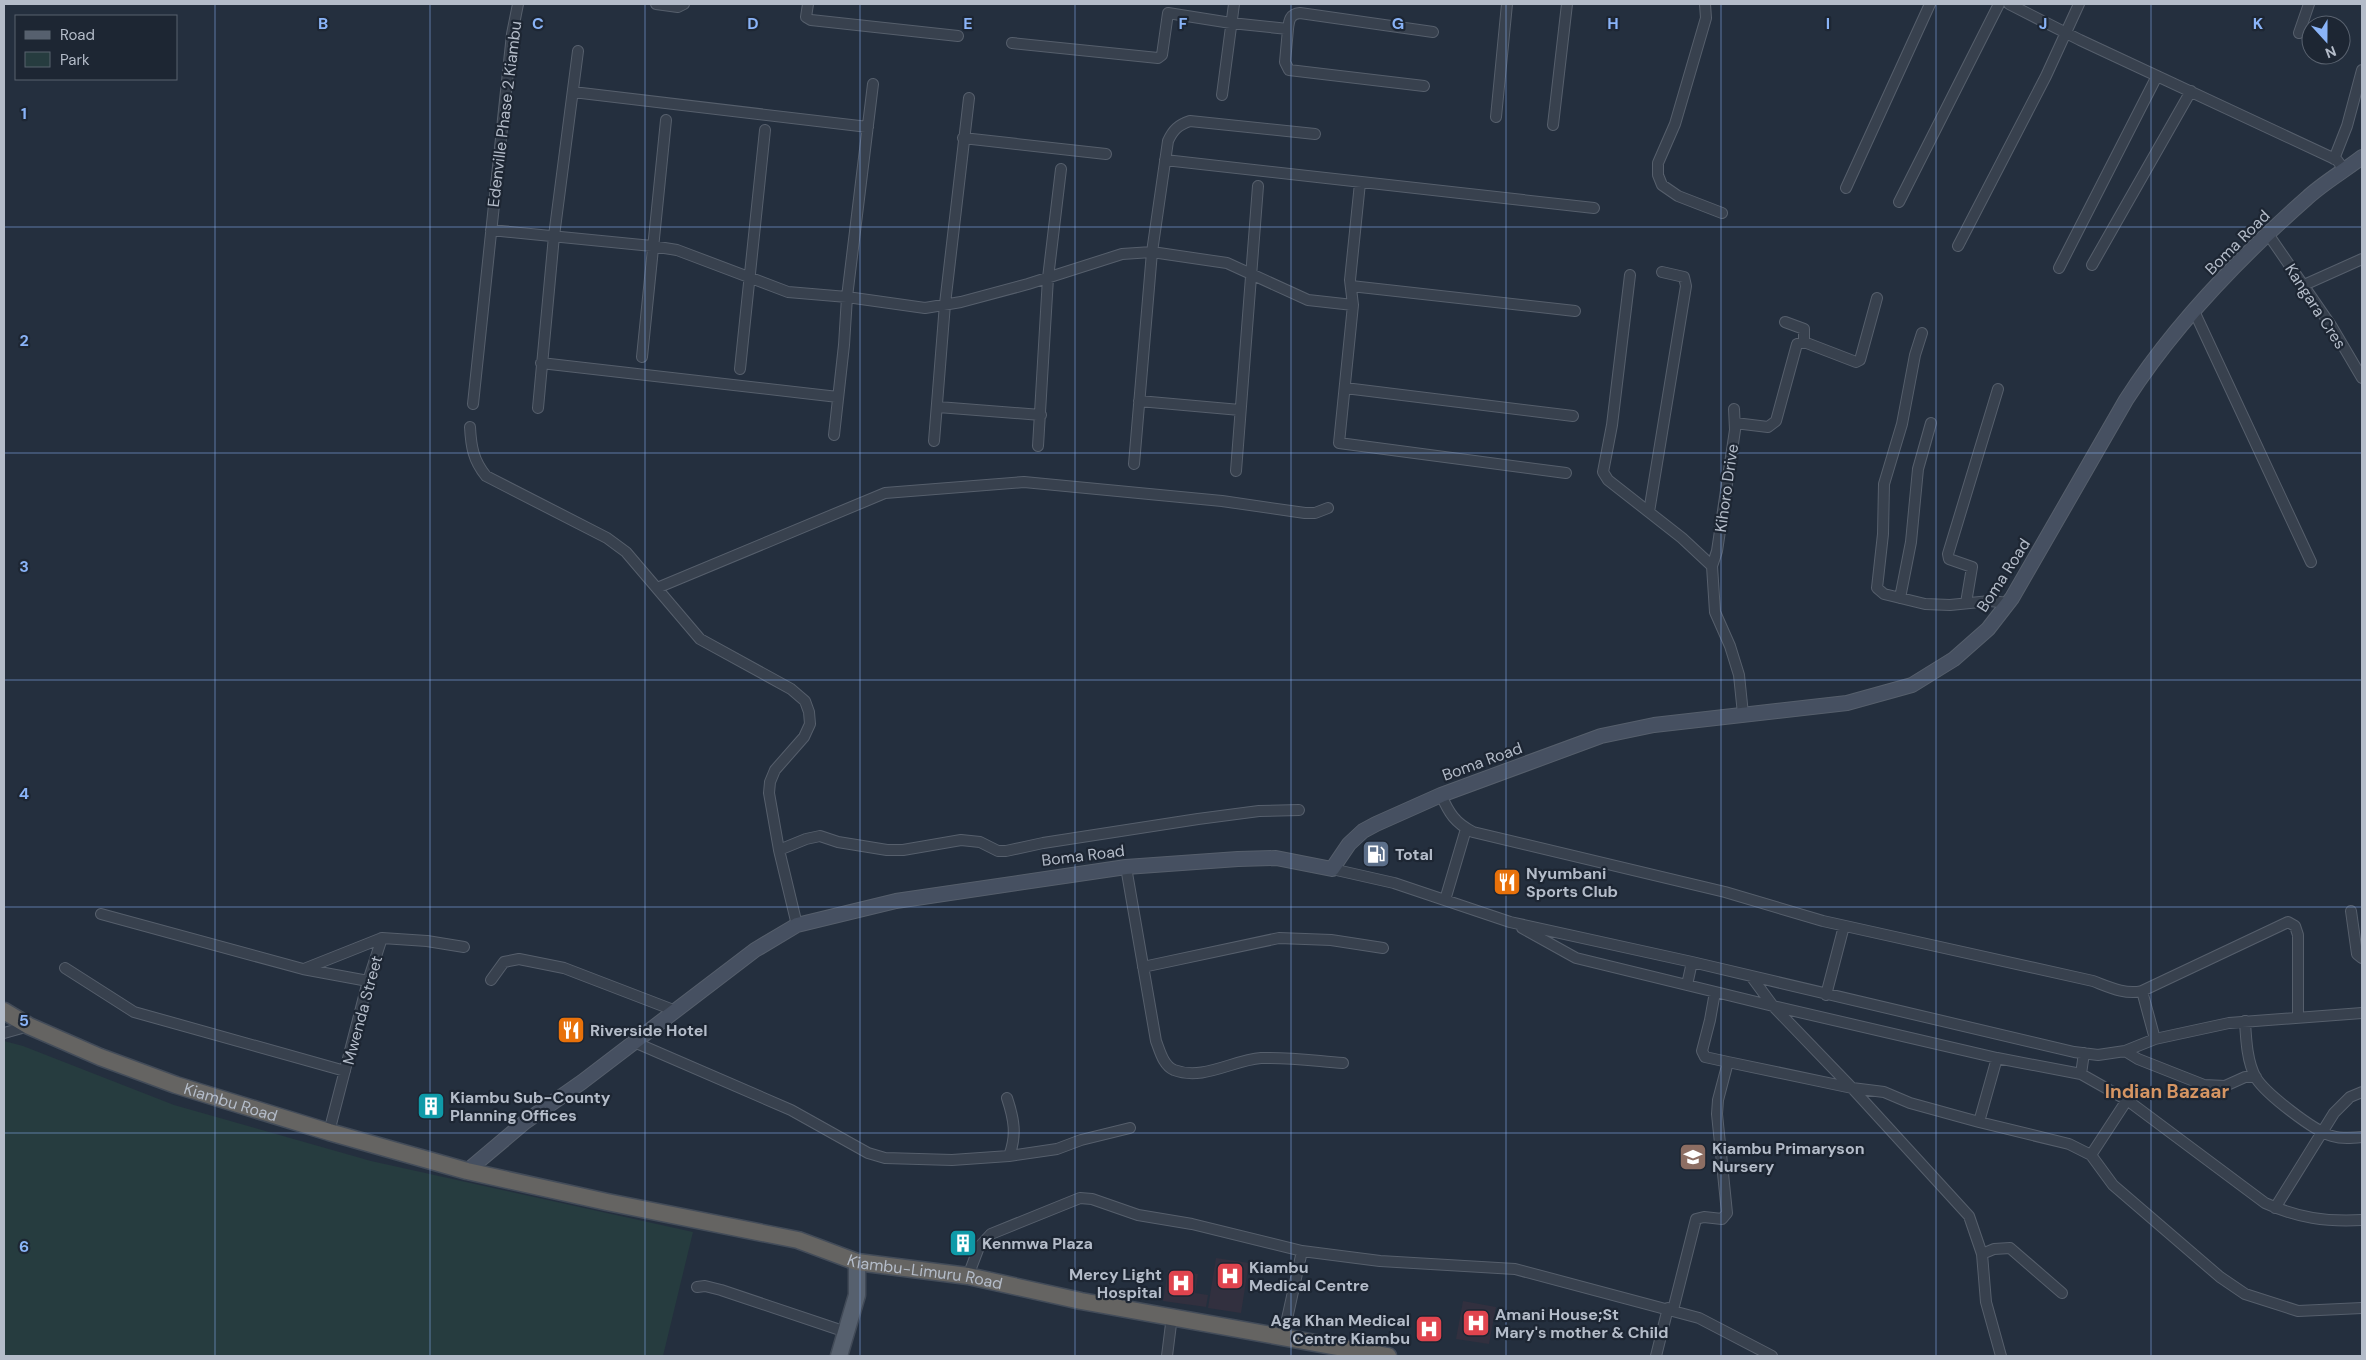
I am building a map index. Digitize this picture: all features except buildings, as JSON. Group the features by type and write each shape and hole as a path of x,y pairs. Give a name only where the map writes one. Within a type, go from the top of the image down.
{"highway":[{"name":"Kiambu Road","path":"4,1011 29,1026 100,1058 176,1085 329,1132 467,1171"},
{"name":"Kiambu-Limuru Road","path":"467,1171 607,1202 798,1240 857,1262 968,1276 1081,1301 1388,1356"}],"main road":[{"name":"Boma Road","path":"467,1171 525,1122 676,1011 755,950 797,925 896,901 1126,867 1276,858 1332,869 1350,844 1363,832 1441,795 1601,736 1654,725 1847,703 1912,686 1954,659 1988,629 2009,603 2146,368 2194,311 2268,234 2308,196 2362,157"},
{"path":"839,1356 857,1295 857,1262"}],"street":[{"name":"Edenville Phase 2 Kiambu","path":"473,404 479,363 491,227 512,34 518,4"},
{"path":"656,4 681,6 684,4"},
{"path":"808,4 806,17 811,20 958,36"},
{"path":"1222,95 1234,4"},
{"path":"1496,117 1507,4"},
{"path":"1553,125 1567,4"},
{"path":"1705,4 1706,18 1675,124 1658,163 1658,176 1662,185 1678,196 1722,213"},
{"path":"1846,188 1930,4"},
{"path":"1899,202 1999,4"},
{"path":"2009,4 2066,33 2334,158 2344,171"},
{"path":"1958,246 2011,146 2079,4"},
{"path":"2299,33 2309,4"},
{"path":"1012,43 1158,58 1162,55 1168,9 1231,24 1288,29"},
{"path":"1424,86 1289,70 1285,62 1290,18 1295,13 1300,13 1434,32"},
{"path":"538,408 554,236 578,51"},
{"path":"2334,158 2347,126 2362,70"},
{"path":"2059,268 2158,76"},
{"path":"834,435 847,297 873,84"},
{"path":"2092,265 2191,91"},
{"path":"573,92 868,127"},
{"path":"934,441 945,304 969,98"},
{"path":"642,357 652,246 662,178 666,120"},
{"path":"1134,464 1152,252 1165,160 1172,132 1179,125 1190,121 1315,134"},
{"path":"740,369 765,130"},
{"path":"963,138 1106,154"},
{"path":"1165,160 1594,208"},
{"path":"1038,446 1048,278 1061,169"},
{"path":"1360,183 1351,286 1353,305 1339,443 1566,473"},
{"path":"1236,471 1258,186"},
{"path":"491,227 677,250 788,292 847,297 925,308 1048,278 1122,254 1152,252 1227,263 1308,300 1353,305"},
{"name":"Kangara Cres","path":"2268,234 2332,327 2362,378"},
{"path":"2304,285 2362,259"},
{"path":"1649,512 1686,286 1684,277 1662,272"},
{"path":"1630,275 1612,425 1603,472 1608,480 1706,558 1712,566"},
{"path":"1351,286 1575,311"},
{"path":"1734,422 1768,427 1773,425 1797,344 1804,342 1856,362 1860,360 1877,298"},
{"path":"2194,311 2311,562"},
{"path":"1784,322 1804,329 1804,342"},
{"path":"1922,333 1915,355 1902,424 1884,484 1884,534 1877,588 1884,594 1925,604 1950,605 1990,601 2009,603"},
{"path":"542,363 838,396"},
{"path":"1345,388 1573,416"},
{"path":"1966,603 1972,567 1953,562 1949,559 1948,554 1998,389"},
{"path":"1139,402 1240,410"},
{"path":"938,407 1041,415"},
{"name":"Kihoro Drive","path":"1734,409 1734,422 1717,550 1712,566 1715,612 1730,646 1738,675 1743,714"},
{"path":"1900,598 1912,542 1918,469 1931,422"},
{"path":"470,427 472,450 479,467 486,476 607,538 626,552 700,639 791,689 805,702 810,712 810,724 804,737 775,770 770,782 769,793 778,850 797,925"},
{"path":"657,588 885,493 1024,482 1222,501 1305,513 1315,513 1328,508"},
{"path":"1441,795 1450,816 1466,829 1491,837 1725,892 1844,926 2093,981 2121,991 2134,993 2142,991 2288,922 2294,926 2298,935 2298,1016"},
{"path":"778,850 806,839 820,836 838,842 887,850 902,850 961,840 980,842 998,851 1006,851 1043,843 1198,819 1260,811 1299,810"},
{"path":"1444,900 1466,829"},
{"path":"1126,867 1156,1041 1163,1060 1172,1069 1201,1072 1259,1058 1343,1063"},
{"path":"1332,869 1394,883 1510,922 2098,1055 2125,1051 2155,1039 2245,1021 2362,1012"},
{"path":"2351,911 2357,954 2362,958"},
{"path":"101,914 303,969 368,981"},
{"path":"1510,922 1543,939 1567,955 1996,1058 2081,1074 2127,1100 2265,1203 2289,1214 2314,1220 2362,1220"},
{"path":"1826,994 1844,926"},
{"path":"303,969 382,938"},
{"name":"Mwenda Street","path":"329,1132 368,981 382,938 427,941 464,947"},
{"path":"1143,967 1279,938 1331,940 1383,948"},
{"path":"491,980 504,962 520,959 564,968 676,1011"},
{"path":"1687,985 1692,962"},
{"path":"65,968 134,1012 345,1071"},
{"path":"1751,976 1773,1006 1852,1088 1969,1216 1982,1254 1986,1302 2001,1356"},
{"path":"2142,991 2155,1039"},
{"path":"1715,992 1702,1054 1705,1057 1852,1088 1884,1092 1910,1103 2069,1144 2091,1155 2112,1185 2220,1277 2245,1294 2298,1311 2362,1308"},
{"path":"2245,1021 2247,1046 2256,1077 2283,1105 2330,1136 2343,1138 2362,1137"},
{"path":"4,1033 29,1026"},
{"path":"634,1042 790,1110 868,1153 885,1158 952,1160 1009,1156 1057,1149 1081,1140 1130,1128"},
{"path":"2125,1051 2138,1059 2204,1085 2225,1086 2245,1077 2256,1077"},
{"path":"2081,1074 2084,1053"},
{"path":"1980,1122 1996,1058"},
{"path":"1656,1356 1696,1219 1704,1217 1722,1219 1727,1213 1717,1114 1718,1100 1728,1062"},
{"path":"2275,1208 2296,1171 2334,1113 2350,1097 2362,1092"},
{"path":"1007,1098 1015,1130 1014,1143 1009,1156"},
{"path":"2091,1155 2127,1100"},
{"path":"968,1276 979,1247 991,1234 1080,1198 1092,1199 1138,1214 1192,1224 1302,1251 1380,1261 1515,1269 1699,1318 1772,1356"},
{"path":"1982,1254 1994,1249 2010,1248 2062,1293"},
{"path":"1282,1337 1302,1251"},
{"path":"697,1287 705,1286 721,1290 846,1332"},
{"path":"1166,1356 1172,1316"}],"shaded area":[{"name":"Kiambu Medical Centre","path":"1216,1258 1249,1263 1241,1313 1208,1308"},
{"name":"Mercy Light Hospital","path":"1168,1270 1198,1274 1195,1293 1208,1295 1206,1307 1163,1301"},
{"name":"Amani House;St Mary's mother & Child","path":"1463,1301 1496,1307 1489,1344 1456,1339"}],"green space":[{"path":"4,1041 23,1046 174,1105 371,1161 693,1232 663,1356 4,1356"}],"place":[{"name":"Total","path":"1376,854"},
{"name":"Nyumbani Sports Club","path":"1507,882"},
{"name":"Riverside Hotel","path":"571,1030"},
{"name":"Kiambu Sub-County Planning Offices","path":"431,1106"},
{"name":"Kiambu Primaryson Nursery","path":"1693,1157"},
{"name":"Kenmwa Plaza","path":"963,1243"},
{"name":"Kiambu Medical Centre","path":"1230,1276"},
{"name":"Mercy Light Hospital","path":"1181,1283"},
{"name":"Amani House;St Mary's mother & Child","path":"1476,1323"},
{"name":"Aga Khan Medical Centre Kiambu","path":"1429,1329"}],"district":[{"name":"Indian Bazaar","path":"2167,1091"}]}
